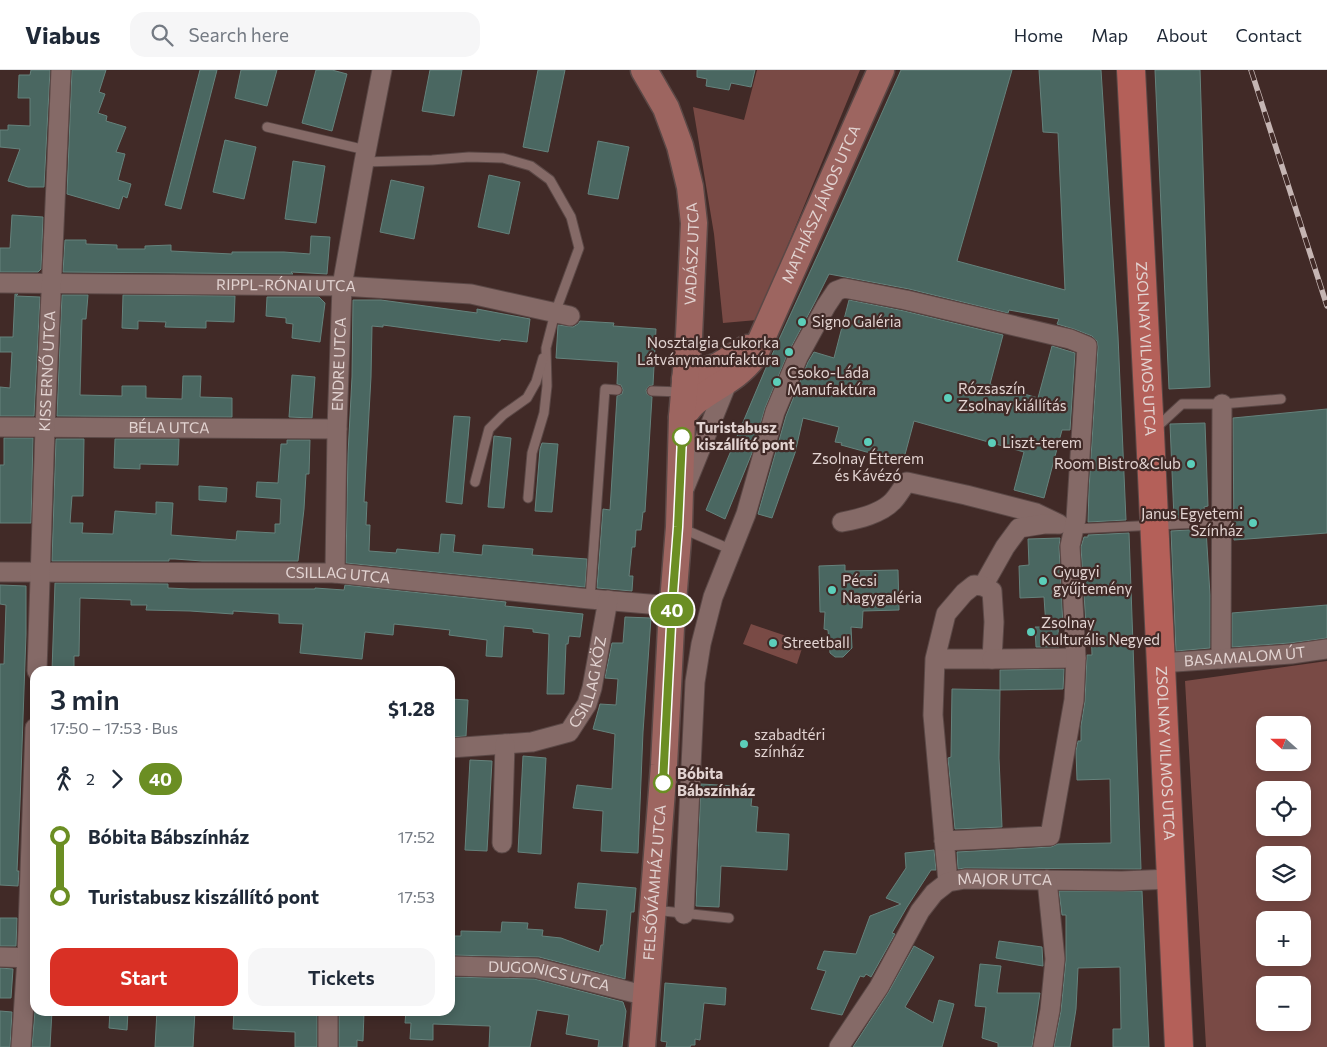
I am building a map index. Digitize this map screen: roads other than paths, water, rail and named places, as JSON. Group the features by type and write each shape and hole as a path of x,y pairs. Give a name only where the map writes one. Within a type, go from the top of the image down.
{"main road":[{"name":"ZSOLNAY VILMOS UTCA","path":"1131,70 1179,1047"}],"street":[{"name":"KISS ERNŐ UTCA","path":"37,666 45,428 61,70"},
{"name":"ENDRE UTCA","path":"335,573 337,429 342,286 382,70"},
{"name":"VADÁSZ UTCA","path":"644,70 666,108 680,146 690,187 694,223 689,336 682,418"},
{"name":"MATHIÁSZ JÁNOS UTCA","path":"682,418 694,403 728,381 747,366 754,356 881,70"},
{"name":"RIPPL-RÓNAI UTCA","path":"0,283 342,286 471,294 563,314"},
{"path":"684,914 695,682 700,644 713,597 746,514 774,412 798,357 826,306 836,292 844,288 906,300 1070,339 1087,346 1069,525 1076,658 1074,700 1050,836 944,841"},
{"path":"689,336 704,349 718,355 734,356"},
{"path":"685,385 703,370 718,366 763,338"},
{"name":"MATHIÁSZ JÁNOS UTCA","path":"679,499 728,381"},
{"path":"1221,659 1222,404"},
{"name":"FELSŐVÁMHÁZ UTCA","path":"642,1047 664,765 678,527 682,418"},
{"name":"BÉLA UTCA","path":"0,427 337,429"},
{"path":"842,522 879,511 892,503 907,482 1036,513 1069,525"},
{"path":"983,586 1004,547 1019,528 1044,524 1069,525"},
{"name":"CSILLAG UTCA","path":"0,572 335,573 672,606"},
{"path":"948,882 933,715 935,660 946,614 964,593 974,585 983,586 992,591 994,622 992,660"},
{"name":"CSILLAG KÖZ","path":"455,748 532,742 569,732 587,704 592,688 599,600"},
{"name":"BASAMALOM ÚT","path":"1161,664 1291,654 1327,649"},
{"path":"935,660 1076,658"},
{"path":"502,843 505,744"},
{"name":"MAJOR UTCA","path":"839,1047 879,987 920,910 934,893 948,882 965,879 1122,881 1171,879"},
{"path":"1043,1047 1050,1010 1055,959 1048,880"},
{"path":"0,957 30,958"},
{"name":"DUGONICS UTCA","path":"455,966 536,968 647,996"},
{"path":"21,1047 30,967"},
{"path":"328,1016 328,1047"}],"lane":[{"path":"267,127 365,156 432,160 469,157 503,158 530,166 550,180 571,217 579,248 563,314 546,348 536,382 527,398 489,429 474,482"},
{"path":"528,498 532,453 544,413 548,386 546,348"},
{"path":"652,391 685,385"},
{"path":"599,600 604,389 617,390"},
{"path":"1150,433 1182,404 1222,404 1281,398"},
{"path":"1069,525 1154,525 1221,522"},
{"path":"678,527 732,550"},
{"path":"654,910 729,918"}],"railway":[{"path":"1251,70 1327,306"}],"place":[{"name":"Signo Galéria","path":"802,322"},
{"name":"Nosztalgia Cukorka Látványmanufaktúra","path":"789,352"},
{"name":"Csoko-Láda Manufaktúra","path":"777,382"},
{"name":"Rózsaszín Zsolnay kiállítás","path":"948,398"},
{"name":"Turistabusz kiszállító pont","path":"682,437"},
{"name":"Zsolnay Étterem és Kávézó","path":"868,442"},
{"name":"Liszt-terem","path":"992,443"},
{"name":"Room Bistro&Club","path":"1191,464"},
{"name":"Janus Egyetemi Színház","path":"1253,523"},
{"name":"Gyugyi gyűjtemény","path":"1043,581"},
{"name":"Pécsi Nagygaléria","path":"832,590"},
{"name":"Zsolnay Kulturális Negyed","path":"1031,632"},
{"name":"Streetball","path":"773,643"},
{"name":"szabadtéri színház","path":"744,744"},
{"name":"Bóbita Bábszínház","path":"663,783"}]}
